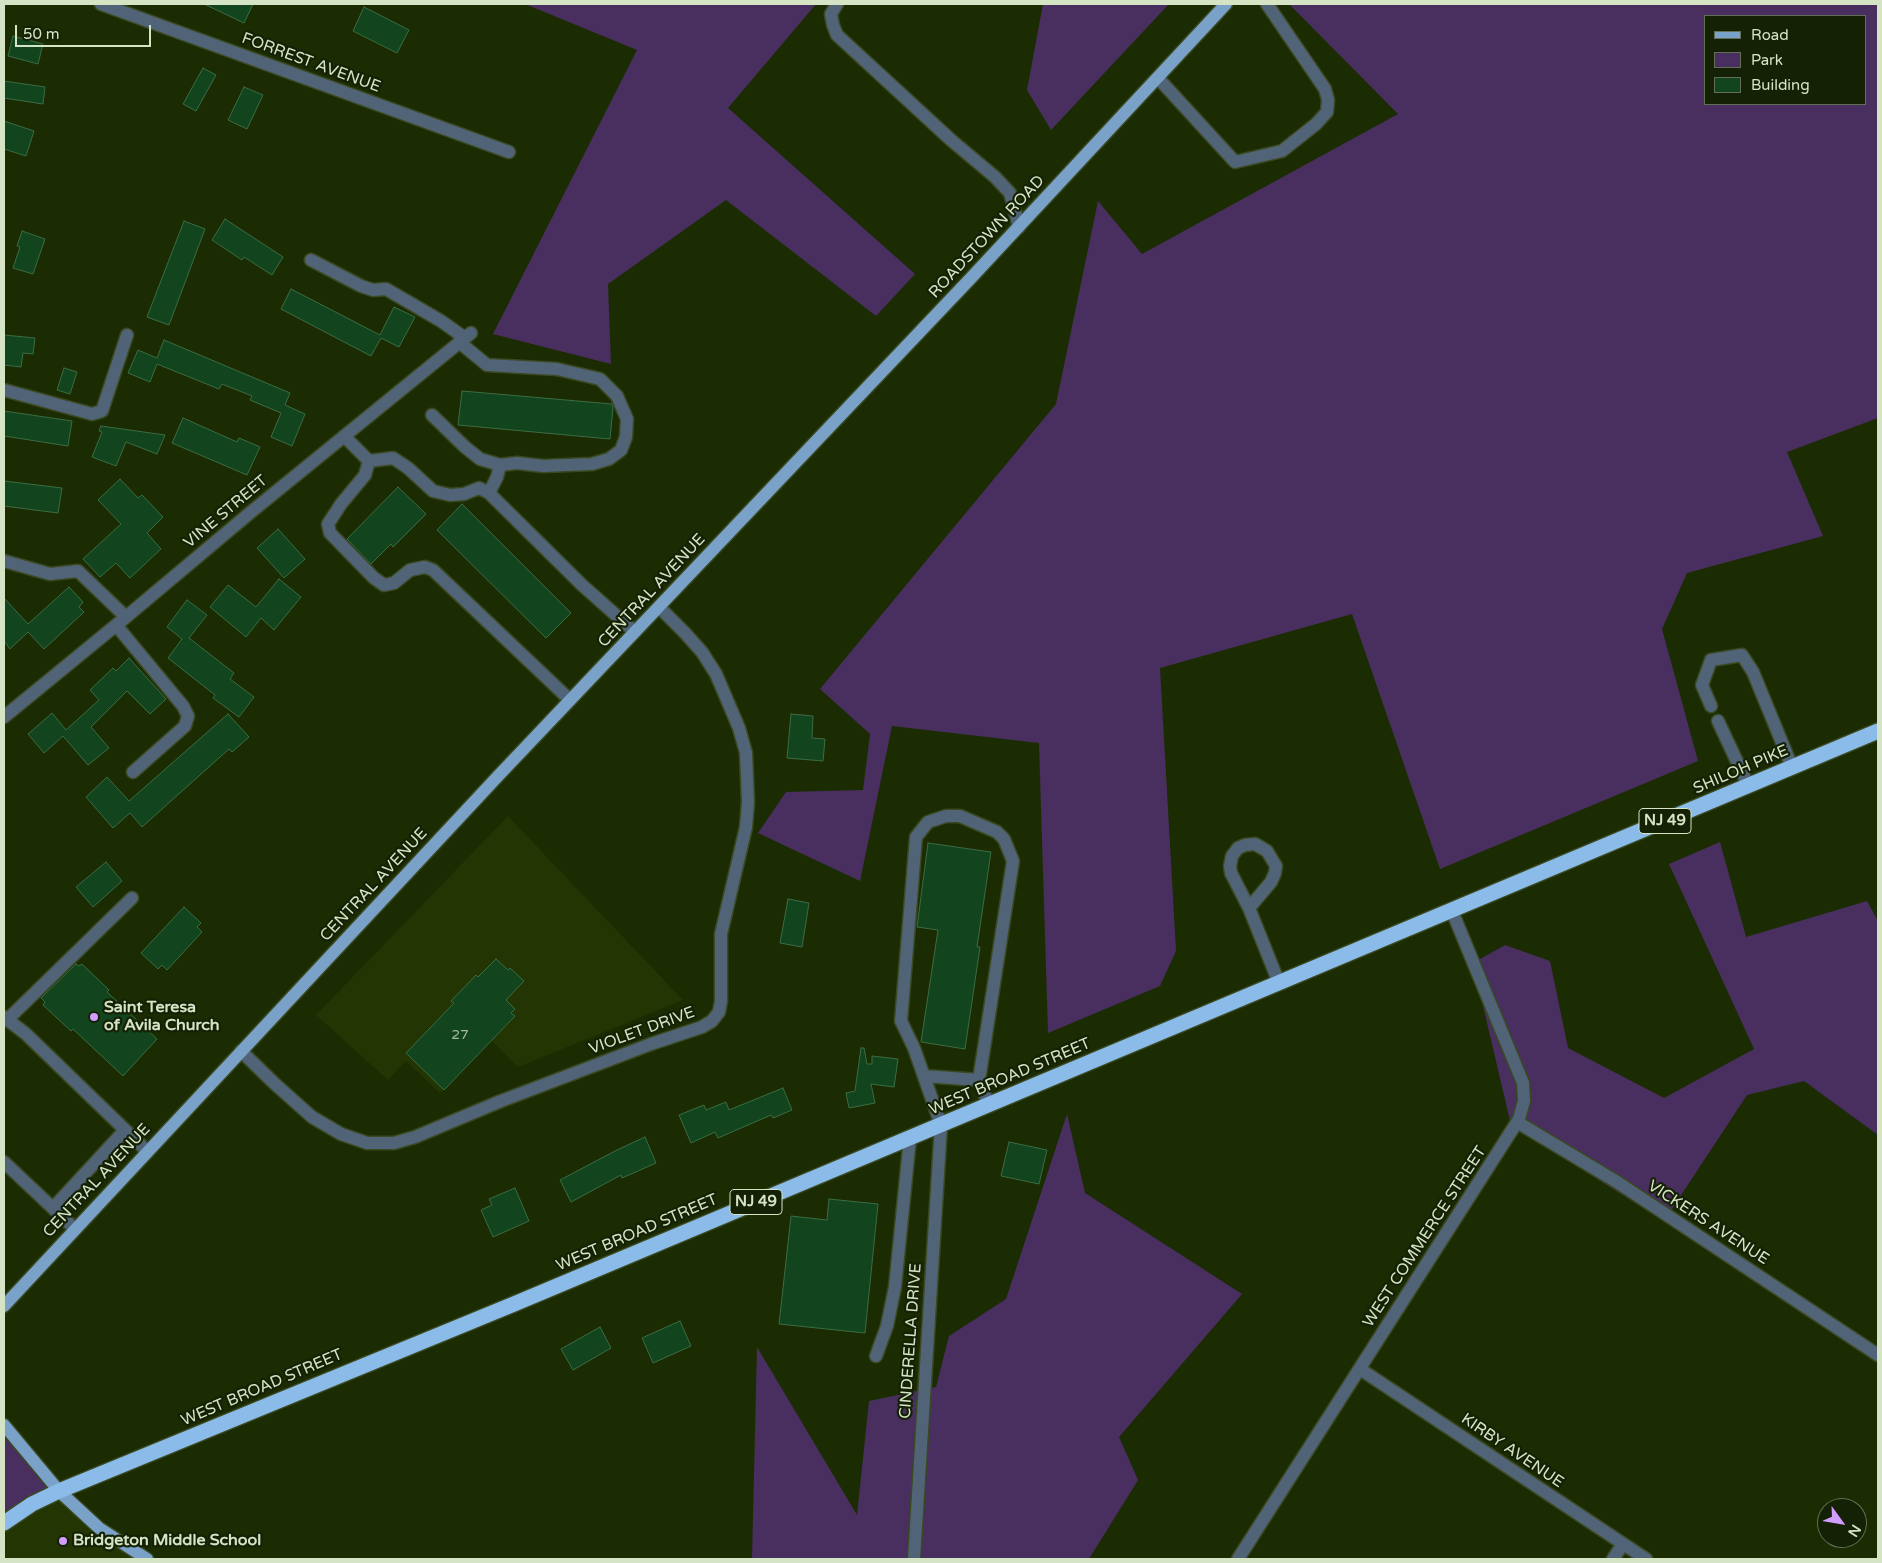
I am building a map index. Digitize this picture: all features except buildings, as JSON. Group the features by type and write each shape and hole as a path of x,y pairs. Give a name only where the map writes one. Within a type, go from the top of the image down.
{"highway":[{"name":"SHILOH PIKE","path":"1452,911 1878,731"},
{"name":"WEST BROAD STREET","path":"4,1522 32,1504 58,1491 514,1304 1452,911"}],"main road":[{"name":"ROADSTOWN ROAD","path":"770,490 1019,227 1226,4"},
{"name":"CENTRAL AVENUE","path":"4,1306 570,700 770,490"},
{"path":"4,1425 58,1491 99,1528 147,1559"}],"street":[{"name":"FORREST AVENUE","path":"101,4 509,152"},
{"path":"837,4 831,14 837,35 951,140 995,177 1010,193 1019,227"},
{"path":"1158,78 1235,162 1282,151 1316,124 1327,112 1328,100 1325,89 1267,4"},
{"path":"311,260 361,286 374,290 386,289 441,321 465,338 478,359 487,365 556,369 600,379 617,396 627,419 626,437 621,450 609,459 592,464 543,466 517,463 500,465 480,459 432,415"},
{"path":"4,390 92,414 102,411 127,335"},
{"name":"VINE STREET","path":"4,717 465,338"},
{"path":"344,436 369,461"},
{"path":"369,461 394,458 433,490 450,495 464,494 479,488 488,493 582,585 635,632"},
{"path":"369,461 365,475 341,504 328,524 330,533 374,578 384,585 394,583 410,570 425,567 433,570 570,700"},
{"path":"488,493 497,477 500,465"},
{"path":"4,561 50,574 78,571 121,621 183,706 188,716 184,726 133,772"},
{"name":"VIOLET DRIVE","path":"241,1051 312,1117 341,1134 367,1143 394,1143 416,1137 501,1101 651,1044 702,1027 712,1021 719,1012 722,1001 720,934 746,827 748,802 746,753 739,728 716,674 702,652 658,607"},
{"path":"1711,706 1702,685 1711,660 1742,655 1754,672 1792,767"},
{"path":"1718,721 1748,785"},
{"path":"941,1125 902,1021 916,837 928,822 946,816 960,816 997,832 1004,840 1013,861 979,1080 989,1105"},
{"path":"1249,908 1271,882 1276,866 1267,851 1255,844 1238,848 1232,856 1231,873 1249,908 1280,983"},
{"path":"132,898 6,1018 26,1034 147,1151"},
{"name":"WEST COMMERCE STREET","path":"1238,1559 1517,1122 1524,1101 1523,1083 1452,911"},
{"path":"924,1076 979,1080"},
{"name":"VICKERS AVENUE","path":"1517,1122 1617,1182 1878,1355"},
{"name":"CINDERELLA DRIVE","path":"914,1559 941,1125"},
{"path":"53,1208 125,1130"},
{"path":"876,1356 887,1326 895,1287 910,1138"},
{"path":"4,1162 75,1229"},
{"name":"KIRBY AVENUE","path":"1360,1369 1646,1559"},
{"path":"1613,1559 1623,1544"}],"shaded area":[{"path":"508,816 683,1000 518,1067 491,1040 440,1093 406,1061 388,1080 316,1015"},
{"name":"Bridgeton Middle School","path":"59,1491 149,1559 4,1559 4,1523"}],"green space":[{"path":"525,4 816,4 728,108 915,274 876,316 726,200 608,284 611,364 493,334 637,50"},
{"path":"1043,4 1169,4 1051,130 1027,90"},
{"path":"1289,4 1878,4 1878,418 1787,452 1823,536 1687,573 1662,629 1698,761 1440,869 1352,614 1160,668 1176,951 1160,986 1048,1033 1039,743 892,726 860,881 758,833 786,792 863,790 870,734 820,689 1056,404 1098,201 1142,254 1398,114"},
{"path":"1720,842 1746,937 1867,901 1878,921 1878,1135 1804,1081 1747,1095 1664,1221 1511,1125 1473,963 1505,945 1550,961 1568,1048 1664,1098 1754,1049 1669,864"},
{"path":"1067,1114 1085,1193 1242,1294 1119,1437 1138,1480 1089,1559 752,1559 757,1347 857,1515 869,1401 936,1387 949,1336 1006,1299"},
{"path":"4,1425 59,1491 4,1523"}],"place":[{"name":"Saint Teresa of Avila Church","path":"94,1017"},
{"name":"Bridgeton Middle School","path":"63,1541"}]}
